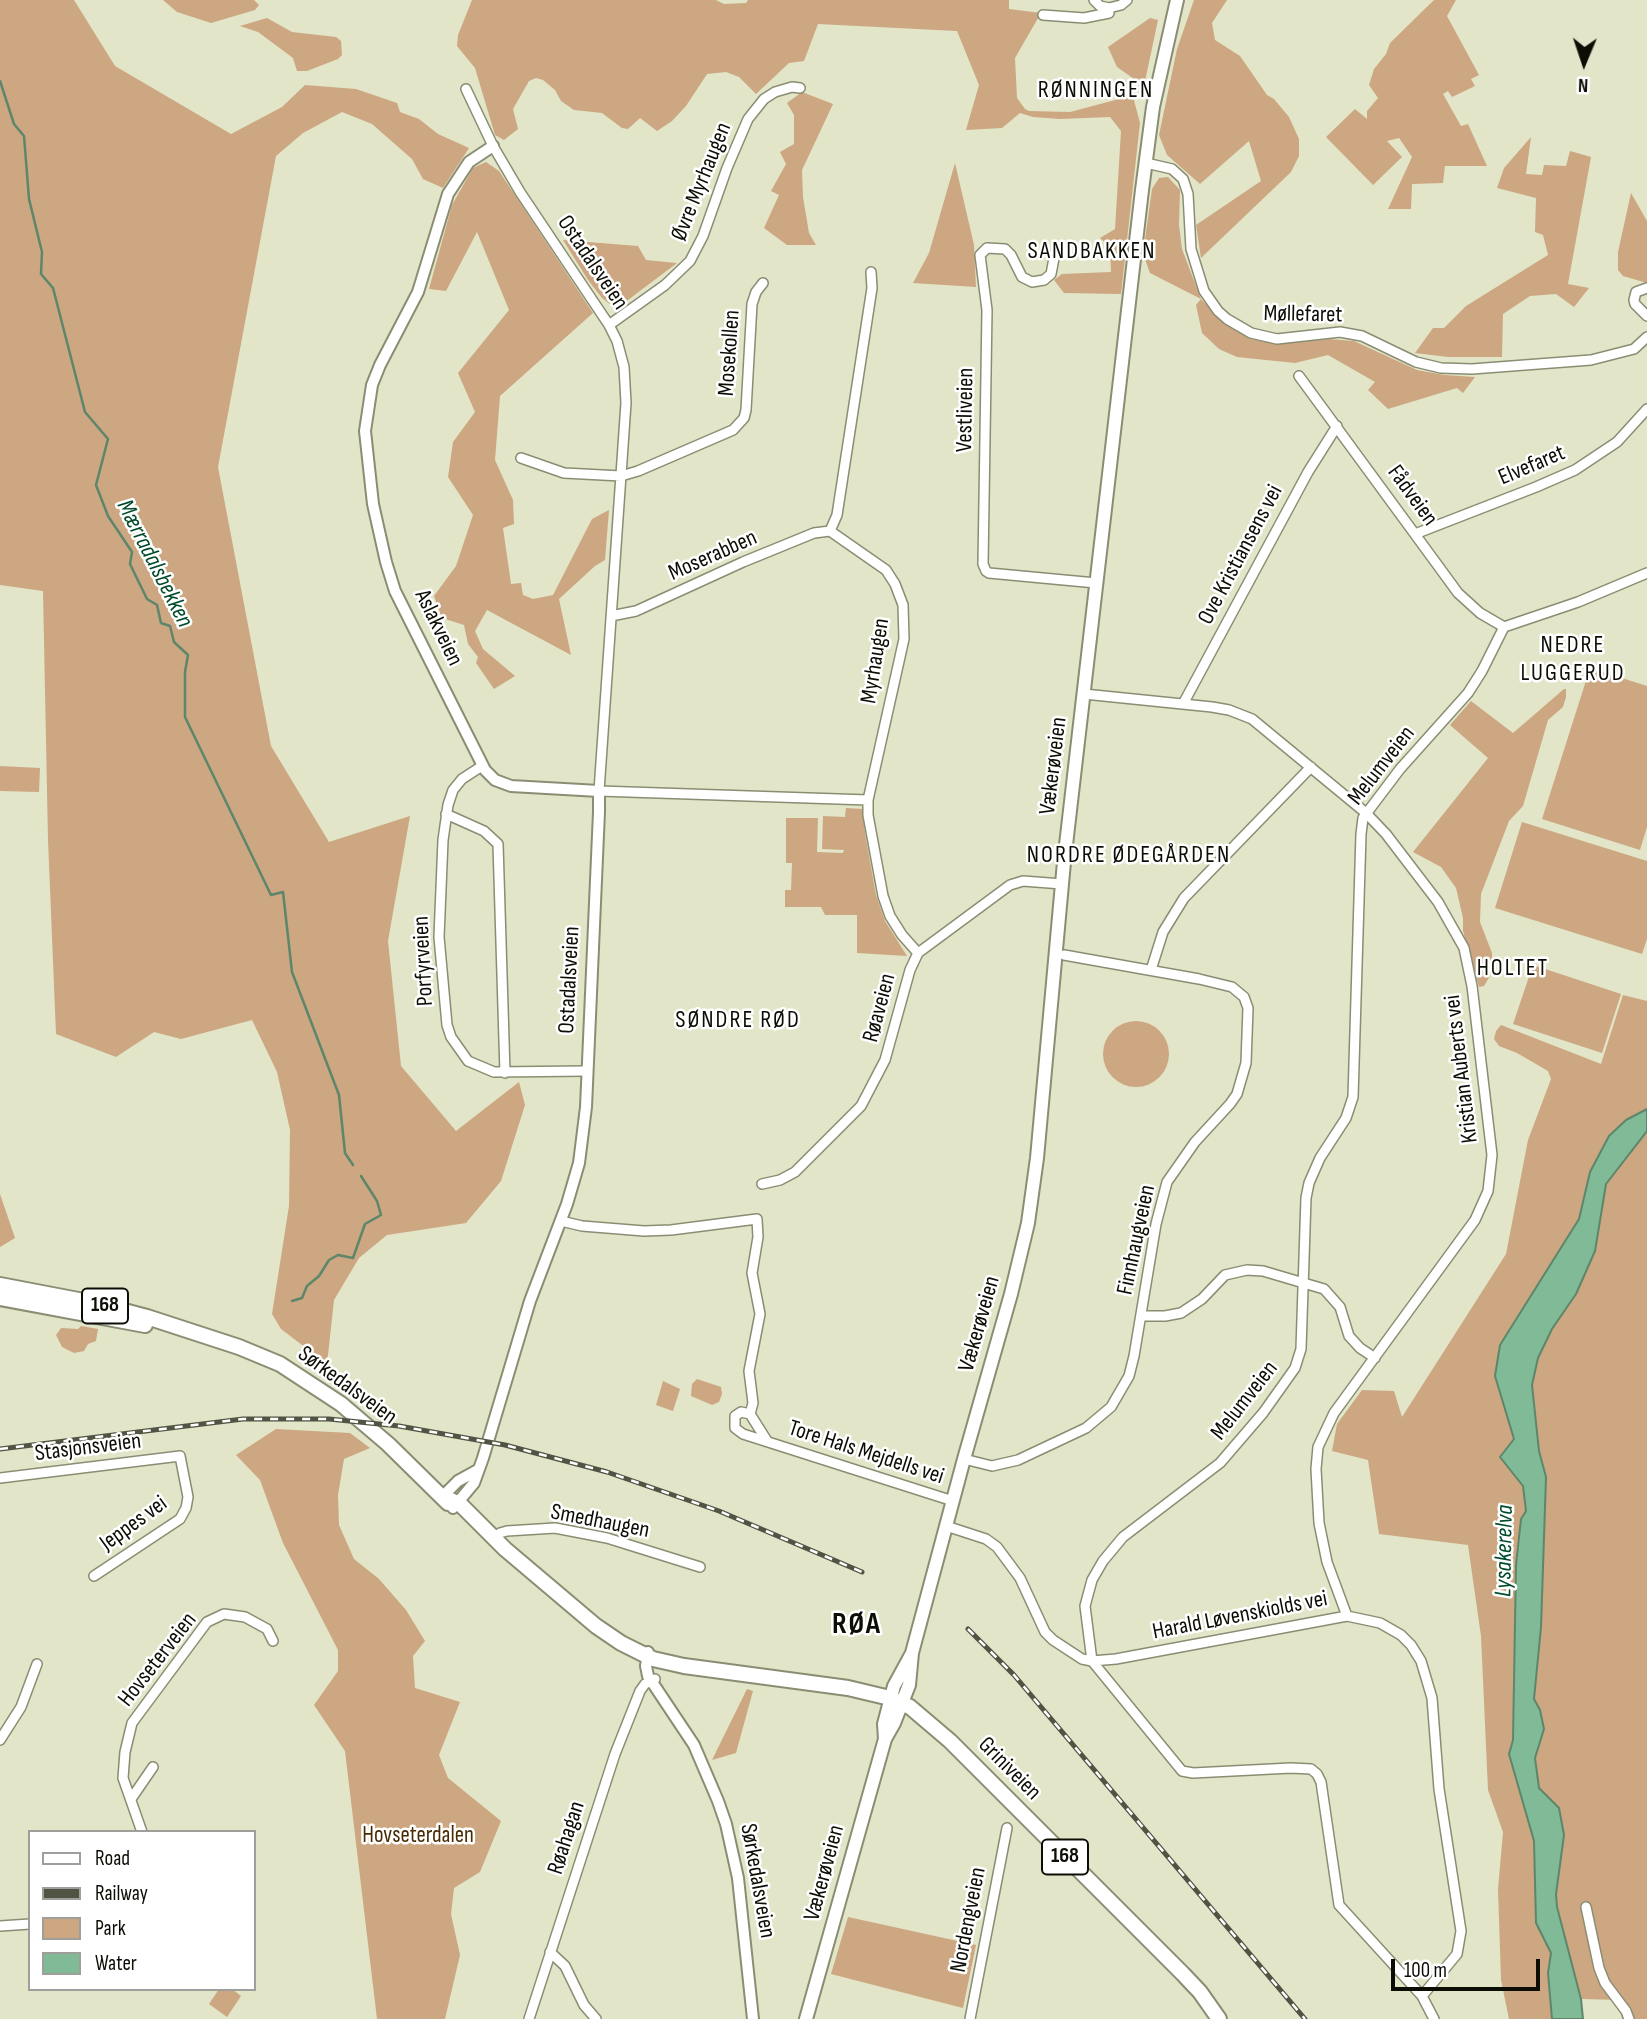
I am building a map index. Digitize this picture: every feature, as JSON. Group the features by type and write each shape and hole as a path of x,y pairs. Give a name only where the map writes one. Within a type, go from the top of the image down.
{"main road":[{"name":"Vækerøveien","path":"806,2019 885,1739 884,1724 897,1700 896,1680 912,1653 1028,1223 1037,1158 1062,884 1146,163 1159,76 1177,0"},
{"name":"Sørkedalsveien","path":"0,1285 94,1303 208,1336 268,1359 302,1377 365,1424 443,1496 480,1522 491,1537 596,1626 621,1643 651,1655"},
{"name":"Sørkedalsveien","path":"0,1298 208,1336"},
{"name":"Griniveien","path":"651,1655 704,1668 848,1688 897,1700 936,1728 1159,1950 1199,1992 1219,2019"}],"street":[{"path":"1094,0 1100,6 1109,8 1121,5 1127,0"},
{"path":"1043,15 1084,18 1109,13"},
{"name":"Øvre Myrhaugen","path":"609,326 665,285 690,261 703,236 748,119 764,99 775,92 784,88 800,88"},
{"name":"Ostadalsveien","path":"455,1506 474,1483 485,1453 530,1301 561,1221 581,1150 600,790 626,403 625,375 620,350 609,326 539,223 493,146 466,89"},
{"name":"Aslakveien","path":"493,146 469,162 447,194 418,292 372,385 365,431 375,516 392,583 482,766 495,780 511,786 867,800"},
{"name":"Møllefaret","path":"1146,163 1172,169 1183,179 1188,194 1191,249 1204,290 1210,301 1227,319 1251,333 1277,339 1340,332 1362,336 1416,362 1441,368 1472,369 1591,360 1634,349 1647,337"},
{"name":"Vestliveien","path":"1055,253 1051,274 1044,280 1032,282 1022,277 1005,249 987,248 980,254 987,310 983,564 985,571 989,573 1096,583"},
{"path":"830,531 839,502 872,288 871,272"},
{"name":"Mosekollen","path":"621,476 725,435 739,424 746,410 752,304 763,283"},
{"path":"1647,288 1636,292 1634,300 1647,316"},
{"name":"Fådveien","path":"1299,376 1458,593 1471,607 1504,627"},
{"name":"Elvefaret","path":"1415,534 1574,470 1617,442 1647,409"},
{"name":"Ove Kristiansens vei","path":"1183,704 1308,472 1337,426"},
{"path":"521,458 564,473 621,476"},
{"name":"Moserabben","path":"611,617 636,611 814,533 830,531"},
{"name":"Myrhaugen","path":"830,531 889,574 898,592 905,618 897,670 867,800 883,896 890,916 918,953"},
{"path":"1504,627 1578,602 1647,573"},
{"name":"Melumveien","path":"1092,1661 1085,1606 1092,1580 1108,1555 1132,1527 1220,1463 1285,1385 1295,1368 1301,1349 1309,1184 1320,1158 1346,1118 1353,1097 1361,834 1366,813 1400,769 1468,693 1494,650 1504,627"},
{"name":"Kristian Auberts vei","path":"1084,694 1212,707 1243,715 1261,726 1366,813 1410,864 1448,917 1464,948 1472,986 1492,1155 1488,1191 1475,1220 1334,1413 1318,1447 1316,1469 1319,1523 1327,1562 1347,1616"},
{"name":"Porfyrveien","path":"482,766 457,784 449,797 446,814 439,937 447,1025 456,1046 468,1061 484,1070 505,1073 587,1071"},
{"path":"1151,970 1163,932 1184,898 1311,767"},
{"path":"446,814 484,831 498,845 505,1073"},
{"name":"Røaveien","path":"762,1184 780,1181 795,1172 861,1106 885,1060 910,970 918,953 1010,885 1023,881 1062,884"},
{"name":"Finnhaugveien","path":"964,1459 984,1465 1005,1464 1063,1440 1099,1419 1111,1407 1129,1376 1142,1316 1156,1224 1167,1182 1195,1142 1237,1094 1246,1063 1249,1015 1244,997 1232,987 1217,982 1064,956"},
{"path":"561,1221 582,1226 644,1231 757,1219 758,1237 752,1273 760,1314 748,1381 753,1403 750,1414"},
{"path":"1142,1316 1181,1313 1202,1299 1217,1281 1235,1272 1263,1270 1324,1289 1339,1307 1349,1336 1374,1359"},
{"name":"Tore Hals Mejdells vei","path":"767,1441 750,1414 741,1412 735,1416 735,1428 743,1434 953,1501"},
{"name":"Stasjonsveien","path":"0,1478 180,1456"},
{"name":"Jeppes vei","path":"94,1576 180,1519 188,1497 180,1456"},
{"path":"443,1496 458,1481 478,1470"},
{"path":"946,1526 986,1539 997,1547 1020,1578 1045,1632 1082,1659 1092,1661 1182,1772 1291,1768 1311,1769 1317,1773 1321,1782 1339,1905 1422,1996 1434,2019"},
{"name":"Smedhaugen","path":"491,1537 507,1531 555,1528 607,1538 700,1567"},
{"name":"Hovseterveien","path":"141,1830 123,1778 125,1752 132,1723 207,1622 223,1614 246,1617 267,1629 273,1641"},
{"name":"Harald Løvenskiolds vei","path":"1092,1661 1116,1659 1347,1616 1380,1623 1401,1635 1411,1645 1421,1661 1432,1698 1440,1789 1461,1931 1457,1954 1422,1996"},
{"name":"Sørkedalsveien","path":"651,1655 647,1672 694,1745 726,1824 738,1878 752,2019"},
{"path":"0,1740 21,1707 37,1664"},
{"name":"Røahagan","path":"529,2019 615,1754 640,1691 654,1681"},
{"path":"131,1800 153,1767"},
{"name":"Nordengveien","path":"970,2019 1007,1828"},
{"path":"1586,1907 1599,1968 1605,1983 1629,2019"},
{"path":"0,1926 28,1924"},
{"path":"550,1952 565,1966 584,2005 596,2019"}],"green space":[{"path":"0,0 74,0 115,66 231,134 282,107 305,85 356,89 397,103 400,112 419,119 438,134 469,148 443,188 423,179 412,159 372,124 342,112 303,133 276,156 218,467 271,746 329,842 410,816 388,941 401,1066 456,1131 519,1082 525,1105 501,1181 466,1223 387,1235 359,1258 334,1300 327,1364 281,1329 272,1314 289,1206 290,1130 277,1072 252,1020 181,1039 154,1032 116,1057 56,1034 48,840 43,591 0,585"},
{"path":"163,0 254,0 259,5 255,10 211,23 177,12"},
{"path":"472,0 716,0 724,4 746,3 748,0 1009,0 1009,9 1041,13 1015,58 1017,98 1025,109 1070,112 1119,99 1125,80 1132,93 1140,123 1121,294 1064,293 1054,280 1062,274 1111,272 1110,247 1100,238 1115,229 1121,131 1110,117 1060,119 1020,113 1002,128 966,130 979,85 957,31 818,24 804,61 789,63 756,94 739,77 726,72 707,74 686,106 672,121 657,131 640,118 628,129 622,128 602,113 574,110 561,101 555,90 536,78 529,81 513,109 518,129 504,140 495,135 475,68 457,46 458,35"},
{"path":"1194,0 1227,0 1212,23 1215,40 1240,56 1267,95 1274,99 1289,117 1299,139 1299,156 1291,172 1201,258 1196,225 1261,181 1249,141 1200,184 1167,155 1159,135 1177,49"},
{"path":"1434,0 1456,0 1447,16 1479,75 1471,79 1475,86 1452,97 1448,91 1443,94 1461,126 1468,124 1487,166 1445,166 1443,183 1412,184 1411,209 1388,209 1412,157 1399,138 1387,141 1402,157 1373,185 1326,137 1355,109 1367,119 1367,111 1378,98 1369,85 1374,69 1386,54 1390,43"},
{"path":"267,18 292,32 336,37 341,41 342,55 307,71 297,71 293,58 258,32 240,26"},
{"path":"1150,18 1158,20 1144,86 1117,67 1108,47"},
{"path":"802,92 833,104 802,170 809,233 816,245 787,245 764,228 779,195 771,191 786,164 780,152 794,144 794,115 787,103"},
{"path":"1531,137 1526,174 1542,175 1544,165 1566,166 1570,151 1591,157 1568,284 1589,288 1574,307 1556,294 1530,296 1503,314 1502,357 1448,357 1415,353 1433,328 1444,328 1466,306 1548,255 1543,235 1535,232 1536,198 1497,188 1504,168"},
{"path":"486,162 499,171 593,313 500,396 495,460 513,500 514,524 503,528 511,584 521,583 523,595 533,599 553,595 592,519 609,510 605,560 559,599 571,655 487,610 475,631 483,649 515,676 494,689 476,663 478,657 468,644 464,625 442,618 434,596 456,566 473,515 448,477 453,442 475,412 458,373 509,310 477,232 446,291 429,289 452,205 473,168"},
{"path":"955,163 974,245 976,287 913,283 929,253"},
{"path":"1168,177 1180,190 1179,225 1182,249 1201,299 1150,273 1143,254 1152,189 1159,178"},
{"path":"1631,193 1647,221 1647,283 1623,276 1618,270 1618,252"},
{"path":"563,240 638,246 646,260 677,263 624,303 611,305 588,280"},
{"path":"1201,299 1224,323 1250,339 1279,344 1329,339 1354,341 1417,370 1475,377 1463,393 1457,388 1388,409 1368,390 1375,382 1328,355 1295,363 1237,357 1219,349 1202,333 1196,305"},
{"path":"1590,668 1647,686 1647,827 1640,850 1542,819"},
{"path":"1564,689 1566,697 1563,707 1548,720 1523,806 1509,821 1481,894 1480,922 1492,953 1492,966 1484,986 1479,987 1463,931 1456,888 1441,867 1413,852 1488,758 1450,725 1471,701 1513,733"},
{"path":"0,766 40,768 39,792 0,791"},
{"path":"846,808 863,809 876,895 885,921 907,956 857,953 857,915 825,915 821,907 785,907 785,890 791,890 792,863 786,863 786,818 818,818 817,852 843,853 844,850 822,849 823,816 845,817"},
{"path":"1522,822 1647,861 1647,939 1642,954 1495,908"},
{"path":"1533,965 1621,994 1602,1053 1513,1024"},
{"path":"1623,995 1647,1001 1647,2019 1622,2019 1620,2000 1582,1999 1577,1984 1569,2019 1509,2019 1501,1980 1498,1889 1503,1832 1488,1790 1481,1636 1468,1545 1379,1534 1368,1460 1332,1451 1337,1424 1362,1390 1394,1391 1402,1417 1506,1254 1528,1140 1551,1079 1548,1071 1499,1046 1494,1039 1496,1031 1501,1025 1601,1064"},
{"path":"1136,1021 1149,1024 1159,1031 1166,1041 1169,1054 1166,1067 1159,1077 1149,1084 1136,1087 1123,1084 1113,1077 1106,1067 1103,1054 1106,1041 1113,1031 1123,1024"},
{"path":"0,1194 15,1238 0,1247"},
{"path":"81,1326 98,1329 96,1341 88,1344 84,1351 74,1353 62,1347 56,1335 61,1328 78,1329"},
{"path":"697,1379 721,1387 719,1402 712,1405 691,1396 692,1384"},
{"path":"663,1381 680,1389 673,1411 656,1405"},
{"name":"Hovseterdalen","path":"276,1429 350,1433 370,1448 344,1459 338,1495 339,1525 354,1559 379,1579 406,1610 425,1641 413,1656 415,1688 460,1702 439,1755 448,1778 501,1821 480,1872 454,1888 451,1914 460,1955 445,2019 377,2019 345,1751 314,1705 338,1671 338,1650 283,1543 260,1480 236,1455"},
{"path":"747,1689 753,1691 736,1753 712,1760"},
{"path":"848,1917 976,1945 963,2008 831,1974"},
{"path":"218,1991 235,1991 241,1996 227,2017 209,2004"}],"water":[{"path":"1647,1109 1647,1131 1606,1184 1595,1251 1576,1294 1552,1329 1538,1358 1532,1385 1539,1451 1546,1477 1541,1627 1534,1699 1540,1710 1544,1729 1535,1758 1539,1788 1559,1808 1564,1835 1556,1894 1557,1907 1581,1999 1583,2019 1552,2019 1548,1973 1551,1953 1536,1923 1534,1841 1509,1754 1513,1740 1516,1565 1521,1519 1526,1511 1523,1486 1500,1457 1514,1439 1495,1376 1500,1345 1579,1219 1590,1172 1609,1136 1626,1120"}],"waterway":[{"name":"Mærradalsbekken","path":"0,81 14,124 24,136 29,199 42,252 41,274 53,288 85,412 108,439 96,485 108,516 132,552 130,564 147,599 157,605 161,623 170,626 174,642 188,655 185,672 185,717 271,895 283,892 292,972 339,1095 345,1153 353,1165"},
{"name":"Mærradalsbekken","path":"292,1301 302,1298 307,1286 319,1276 329,1260 338,1255 353,1258 365,1224 381,1215 377,1201 361,1176"}],"railway":[{"path":"0,1449 243,1419 329,1419 399,1426 505,1445 607,1472 719,1511 862,1572"},
{"path":"968,1629 1014,1675 1305,2019"}],"district":[{"name":"RØNNINGEN","path":"1096,91"},
{"name":"SANDBAKKEN","path":"1092,252"},
{"name":"NEDRE LUGGERUD","path":"1573,660"},
{"name":"NORDRE ØDEGÅRDEN","path":"1129,856"},
{"name":"HOLTET","path":"1513,969"},
{"name":"SØNDRE RØD","path":"738,1021"},
{"name":"RØA","path":"857,1625"}],"water label":[{"name":"Lysakerelva","path":"1505,1551"}]}
